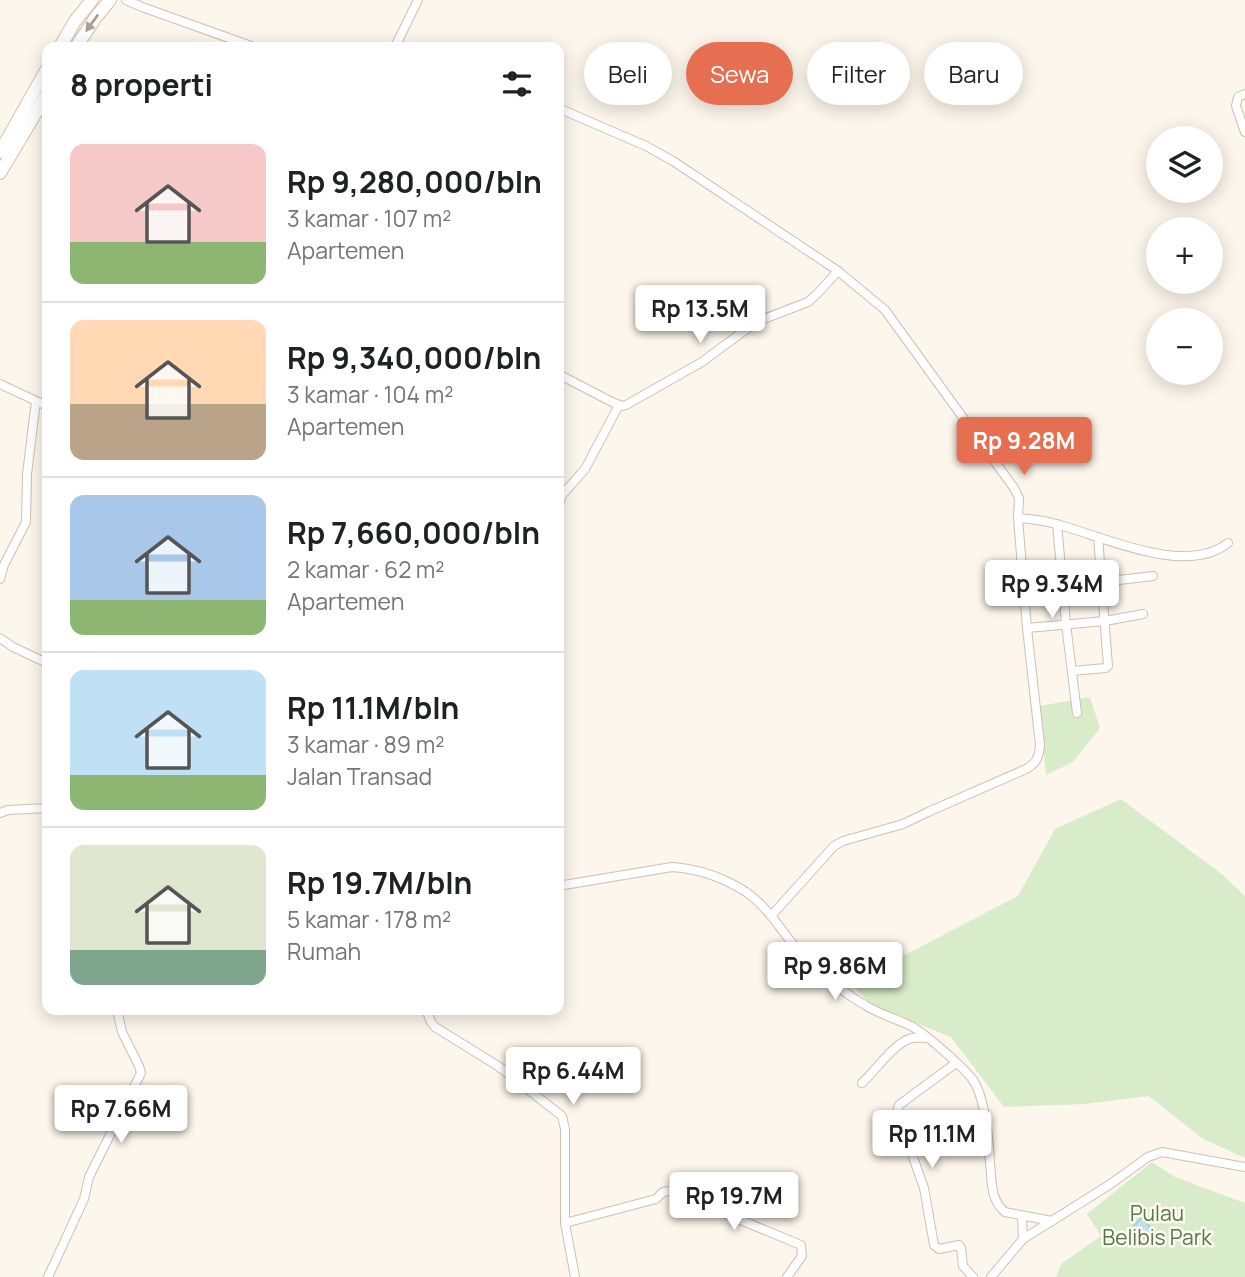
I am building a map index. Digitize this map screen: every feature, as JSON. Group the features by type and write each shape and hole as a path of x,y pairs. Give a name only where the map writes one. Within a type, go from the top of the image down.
{"street":[{"path":"63,42 92,0"},
{"path":"79,42 110,0"},
{"path":"126,0 240,42"},
{"path":"401,42 418,0"},
{"path":"0,152 42,78"},
{"path":"1245,94 1238,97 1236,106 1245,132"},
{"path":"0,173 42,102"},
{"path":"564,111 657,151 838,271 877,303 892,318 1019,498 1018,518 1027,628 1040,745 1036,762 904,824 834,846 772,915"},
{"path":"564,377 619,405 631,403 702,362 756,322 808,302 838,271"},
{"path":"0,384 42,404"},
{"path":"0,579 26,522 27,474 36,401"},
{"path":"564,493 585,469 619,405"},
{"path":"1018,518 1057,524 1157,553 1191,557 1214,552 1228,543"},
{"path":"1057,524 1077,713"},
{"path":"1072,671 1108,667 1098,537"},
{"path":"1102,582 1153,576"},
{"path":"1027,628 1105,621 1143,614"},
{"path":"0,638 13,648 42,661"},
{"path":"0,813 42,808"},
{"path":"564,885 672,867 689,868 726,879 750,895 772,915 794,948 814,967 863,1004 912,1027 974,1081 983,1107 992,1186 999,1208 1022,1217 1052,1221"},
{"path":"48,1277 84,1199 89,1177 141,1073 122,1032 118,1015"},
{"path":"428,1015 435,1027 498,1066 562,1116 565,1129 565,1223 575,1277"},
{"path":"862,1083 887,1056 906,1041 912,1038 927,1038"},
{"path":"956,1063 899,1105 897,1112 924,1188 934,1245 939,1249 959,1245 963,1266 973,1277"},
{"path":"992,1277 1023,1239 1148,1157 1162,1152 1245,1167"},
{"path":"565,1223 656,1199 663,1192 670,1191 801,1245 802,1255 787,1277"},
{"path":"1022,1217 1023,1239"}],"green space":[{"path":"1090,697 1100,728 1073,762 1046,775 1040,706"},
{"path":"1121,799 1223,875 1245,896 1245,1158 1203,1139 1149,1096 1085,1104 1004,1107 951,1037 871,1005 851,983 1018,896 1055,829"},
{"name":"Pulau Belibis Park","path":"1152,1162 1175,1177 1245,1203 1245,1277 1056,1277 1061,1264 1101,1236 1087,1214"}],"water":[{"path":"1141,1218 1159,1236 1150,1244 1133,1227"}]}
